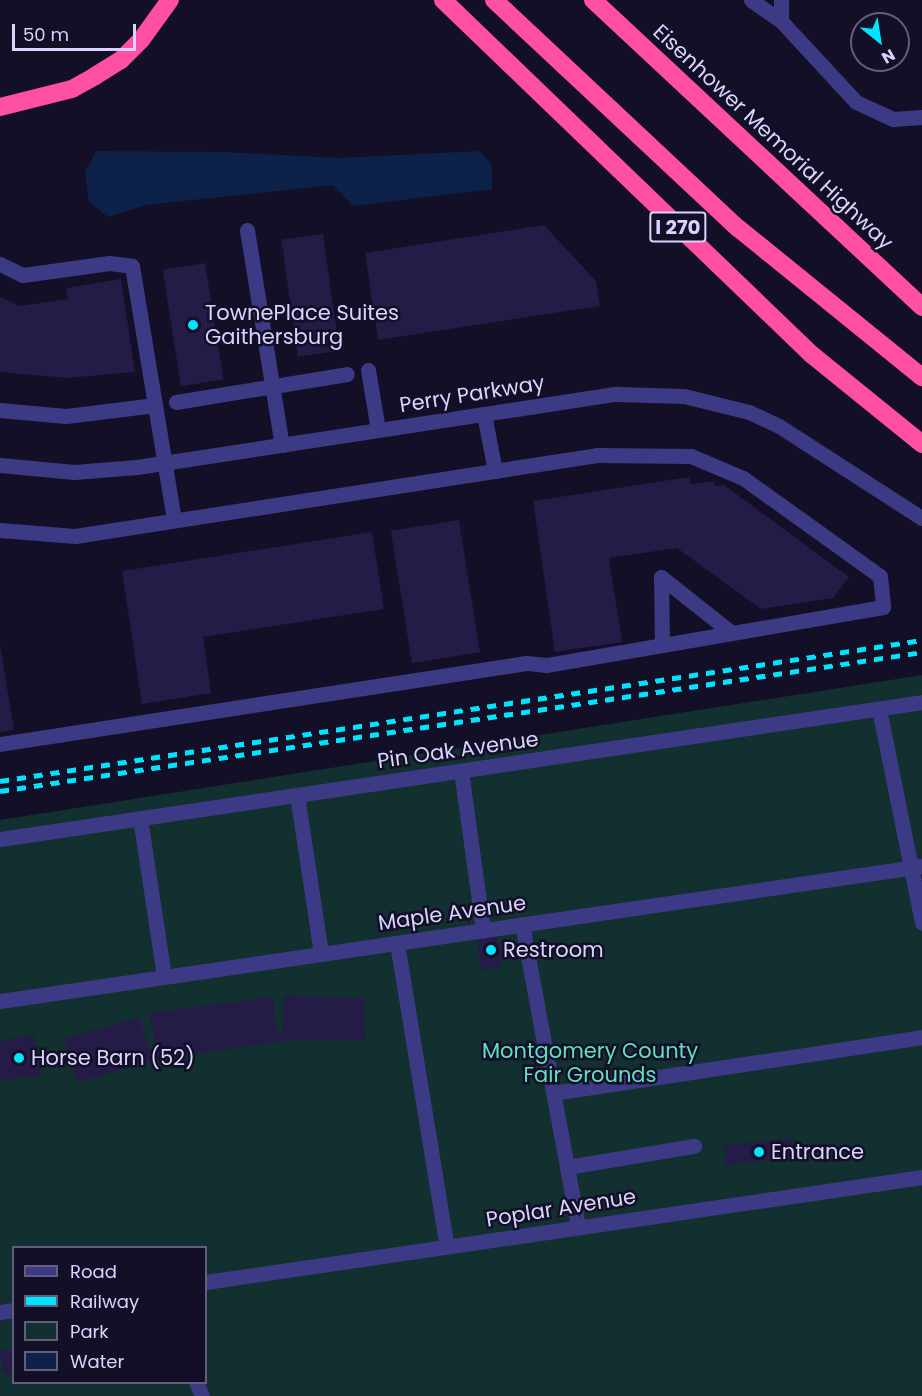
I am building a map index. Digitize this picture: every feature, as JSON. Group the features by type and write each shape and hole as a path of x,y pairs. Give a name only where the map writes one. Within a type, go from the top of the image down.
{"highway":[{"path":"0,107 72,90 112,65 162,17 170,0"},
{"name":"I 270","path":"443,0 811,354 922,444"},
{"name":"I 270","path":"494,0 738,228 922,377"},
{"name":"Eisenhower Memorial Highway","path":"593,0 922,307"}],"street":[{"path":"751,0 781,21 856,102 893,119 922,117"},
{"path":"781,0 781,21"},
{"path":"247,230 282,445"},
{"path":"0,264 23,275 109,263 132,266 174,520"},
{"path":"368,370 378,430"},
{"path":"176,402 347,374"},
{"name":"Perry Parkway","path":"0,465 74,472 165,462 616,394 684,396 749,412 779,426 922,518"},
{"path":"0,410 66,416 155,405"},
{"path":"484,414 495,471"},
{"path":"0,530 75,536 597,455 691,456 743,478 880,576 883,607 662,645 0,744"},
{"path":"662,645 662,577 732,633"},
{"name":"Pin Oak Avenue","path":"0,839 922,702"},
{"path":"879,709 916,867 922,923"},
{"path":"462,771 483,930"},
{"path":"297,795 321,954"},
{"path":"140,818 164,976"},
{"name":"Maple Avenue","path":"0,1000 916,867"},
{"path":"522,924 578,1226"},
{"path":"397,943 447,1247"},
{"path":"553,1093 922,1037"},
{"path":"567,1167 694,1146"},
{"name":"Poplar Avenue","path":"207,1282 922,1177"}],"green space":[{"name":"Montgomery County Fair Grounds","path":"922,675 922,1396 0,1396 0,820"}],"water":[{"path":"96,151 223,152 339,158 479,151 492,165 492,189 353,206 333,185 146,205 108,217 89,202 85,172"}],"building":[{"path":"544,225 596,281 600,306 378,340 365,253"},
{"path":"323,234 339,351 298,357 281,240"},
{"name":"TownePlace Suites Gaithersburg","path":"205,263 223,380 181,386 163,270"},
{"path":"121,279 135,372 67,378 0,372 0,297 20,306 68,299 66,288"},
{"path":"689,477 691,484 714,481 715,486 724,485 849,577 833,598 761,609 677,548 609,558 622,642 555,652 533,501"},
{"path":"459,520 480,652 412,663 391,531"},
{"path":"372,532 384,609 203,637 211,693 142,704 122,571"},
{"path":"0,645 14,730 0,732"},
{"name":"Restroom","path":"497,937 497,943 504,942 505,957 499,957 500,968 481,970 477,939"},
{"path":"284,996 364,998 365,1040 284,1041 155,1060 78,1082 64,1039 139,1017 151,1055 156,1054 150,1013 272,997 278,1035 283,1035"},
{"name":"Horse Barn (52)","path":"34,1035 41,1075 0,1081 0,1041"},
{"name":"Entrance","path":"792,1138 794,1158 725,1165 723,1145"},
{"path":"12,1349 12,1373 3,1374 0,1351"}],"railway":[{"path":"0,781 922,640"},
{"path":"0,791 922,652"}],"place":[{"name":"TownePlace Suites Gaithersburg","path":"193,325"},
{"name":"Restroom","path":"491,950"},
{"name":"Horse Barn (52)","path":"19,1058"},
{"name":"Entrance","path":"759,1152"}]}
